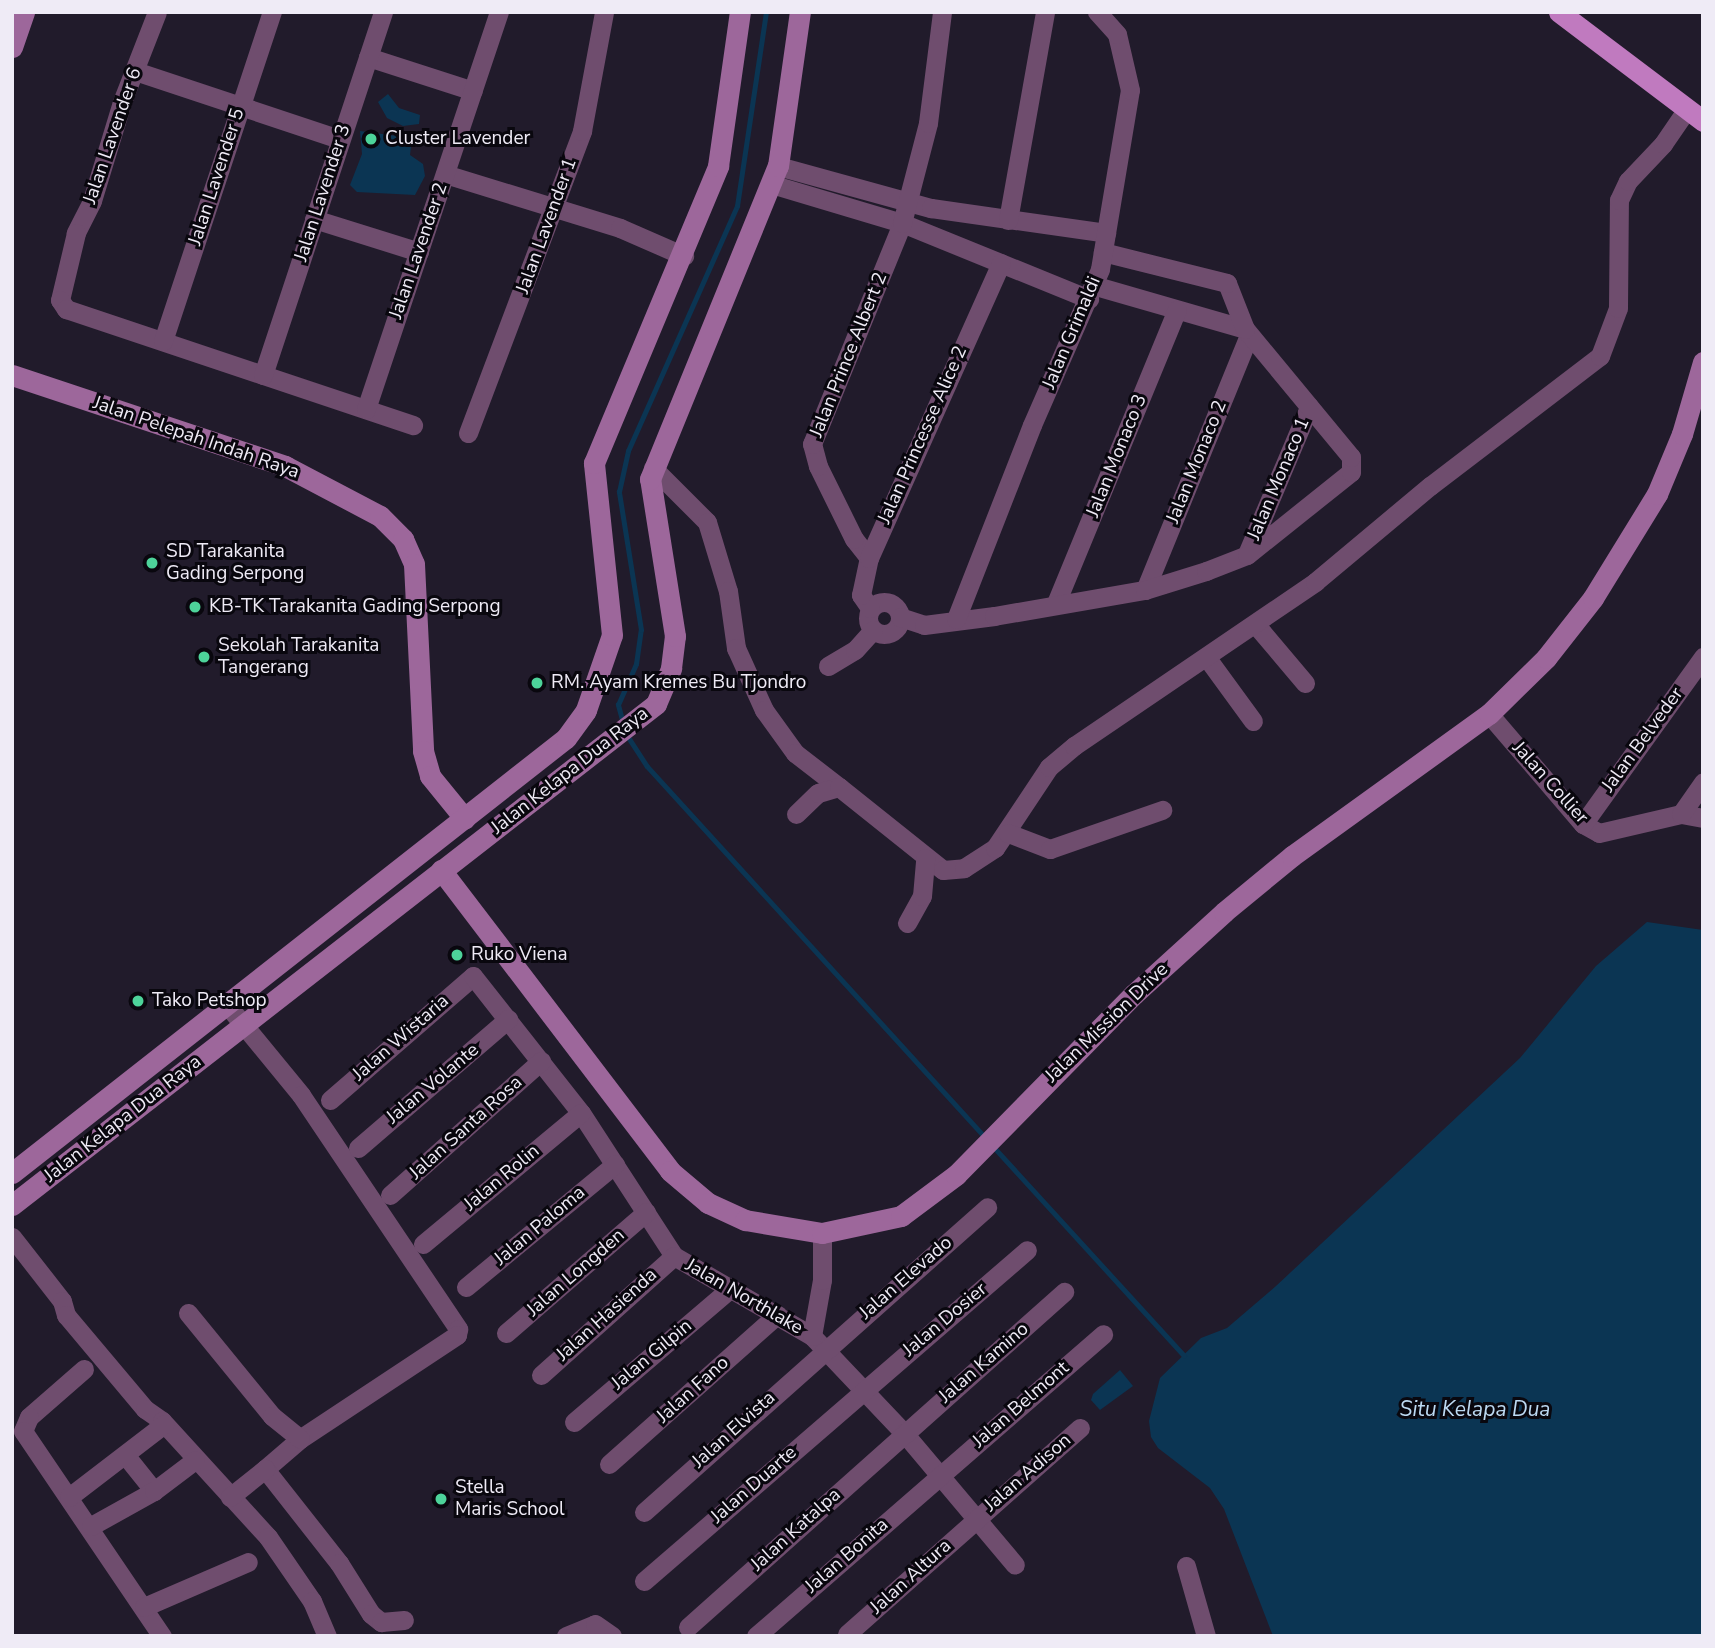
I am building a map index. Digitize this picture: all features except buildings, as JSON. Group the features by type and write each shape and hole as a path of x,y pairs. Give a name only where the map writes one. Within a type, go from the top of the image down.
{"main road":[{"path":"13,43 24,12"},
{"name":"Jalan Kelapa Dua Raya","path":"12,1173 566,738 586,710 612,635 594,463 684,256 718,166 740,12"},
{"name":"Jalan Kelapa Dua Raya","path":"12,1205 441,870 588,761 656,704 671,668 675,636 650,479 775,175 800,12"},
{"path":"1559,12 1695,115"},
{"name":"Jalan Mission Drive","path":"441,870 670,1171 708,1203 745,1220 822,1233 901,1216 971,1160 1224,912 1292,856 1489,714 1546,658 1636,533 1682,435 1703,362"},
{"name":"Jalan Pelepah Indah Raya","path":"12,375 285,466 380,516 403,538 414,564 423,751 430,776 465,819"},
{"path":"566,738 588,761"}],"street":[{"name":"Jalan Lavender 6","path":"158,12 135,71 92,201 76,233 60,300 66,309 163,341"},
{"name":"Jalan Lavender 5","path":"163,341 272,12"},
{"name":"Jalan Lavender 3","path":"263,374 383,12"},
{"name":"Jalan Lavender 2","path":"366,409 499,12"},
{"name":"Jalan Lavender 1","path":"468,433 582,131 604,12"},
{"name":"Jalan Prince Albert 2","path":"869,558 853,539 818,466 812,444 902,223 928,123 942,12"},
{"path":"1009,220 1045,12"},
{"name":"Jalan Grimaldi","path":"956,619 1032,425 1092,292 1105,242 1130,90 1116,34 1097,12"},
{"path":"368,57 473,92"},
{"path":"135,71 341,139"},
{"path":"653,468 707,522 728,591 736,648 764,710 796,753 925,858 943,870 964,868 1008,833 1049,767 1256,625 1600,356 1618,308 1619,200 1628,181 1695,115"},
{"path":"445,174 555,207 684,256"},
{"path":"775,175 1009,220 1105,242 1220,278 1234,291 1247,332 1309,407"},
{"path":"775,175 1001,263 1092,292 1177,310 1247,332"},
{"path":"314,219 419,253"},
{"name":"Jalan Princesse Alice 2","path":"870,608 861,595 869,558 1001,263"},
{"name":"Jalan Monaco 3","path":"1056,603 1177,310"},
{"name":"Jalan Monaco 2","path":"1145,590 1247,332"},
{"path":"163,341 413,425"},
{"name":"Jalan Monaco 1","path":"1309,407 1352,457 1351,472 1247,555 1309,407"},
{"path":"900,617 887,634 873,630 868,624 870,608 885,601 893,604 900,617 924,625 1145,590 1247,555"},
{"path":"1256,625 1305,683"},
{"path":"828,666 855,650 873,630"},
{"name":"Jalan Belveder","path":"1583,824 1703,657"},
{"path":"1207,658 1253,721"},
{"name":"Jalan Collier","path":"1489,714 1583,824 1608,833 1681,814 1703,818"},
{"path":"1681,814 1703,782"},
{"path":"796,814 818,793 839,788"},
{"path":"1008,833 1050,849 1162,810"},
{"path":"907,923 922,896 925,858"},
{"name":"Jalan Northlake","path":"473,976 581,1113 674,1256 777,1315 818,1342 904,1433 1015,1565"},
{"name":"Jalan Wistaria","path":"330,1100 473,976"},
{"path":"228,1006 309,1106 458,1329 457,1335 424,1359 300,1439 230,1497"},
{"name":"Jalan Volante","path":"358,1148 508,1019"},
{"name":"Jalan Santa Rosa","path":"390,1195 541,1061"},
{"name":"Jalan Rolin","path":"423,1244 581,1113"},
{"name":"Jalan Paloma","path":"466,1287 615,1164"},
{"name":"Jalan Elevado","path":"818,1342 987,1207"},
{"name":"Jalan Longden","path":"506,1333 646,1212"},
{"path":"818,1342 822,1233"},
{"path":"12,1237 62,1301 74,1325 145,1409 163,1422 289,1567 324,1634"},
{"name":"Jalan Dosier","path":"863,1389 1027,1250"},
{"name":"Jalan Hasienda","path":"541,1375 674,1256"},
{"name":"Jalan Gilpin","path":"574,1422 731,1288"},
{"name":"Jalan Kamino","path":"904,1433 1064,1292"},
{"path":"188,1313 272,1416 300,1439"},
{"name":"Jalan Fano","path":"608,1464 777,1315"},
{"name":"Jalan Belmont","path":"939,1475 1103,1334"},
{"name":"Jalan Elvista","path":"644,1512 818,1342"},
{"path":"85,1369 29,1417 23,1431 91,1526 162,1636"},
{"name":"Jalan Duarte","path":"644,1581 863,1389"},
{"path":"69,1497 126,1456 163,1422"},
{"name":"Jalan Adison","path":"975,1519 1080,1428"},
{"name":"Jalan Katalpa","path":"688,1627 904,1433"},
{"path":"126,1456 154,1491"},
{"path":"91,1526 154,1491 195,1460"},
{"path":"265,1469 339,1563 371,1615 381,1622 404,1620"},
{"name":"Jalan Bonita","path":"756,1636 939,1475"},
{"name":"Jalan Altura","path":"847,1634 975,1519"},
{"path":"144,1607 248,1562"},
{"path":"1186,1566 1206,1636"},
{"path":"566,1636 595,1624 612,1636"}],"water":[{"path":"388,94 399,108 420,115 419,124 403,126 387,118 378,102"},
{"path":"360,131 412,138 410,155 423,164 425,176 415,195 357,192 350,185 362,154"},
{"name":"Situ Kelapa Dua","path":"1647,922 1703,930 1703,1636 1273,1636 1224,1509 1210,1488 1158,1448 1151,1437 1149,1421 1160,1378 1201,1338 1227,1328 1276,1286 1520,1058 1596,966"},
{"path":"1120,1370 1133,1386 1100,1410 1091,1400 1093,1394"}],"waterway":[{"path":"622,720 618,705 636,664 641,630 619,492 628,451 737,206 766,12"},
{"path":"627,735 647,766 984,1136"},
{"path":"992,1145 1184,1355"}],"place":[{"name":"Cluster Lavender","path":"371,139"},
{"name":"SD Tarakanita Gading Serpong","path":"152,563"},
{"name":"KB-TK Tarakanita Gading Serpong","path":"195,607"},
{"name":"Sekolah Tarakanita Tangerang","path":"204,657"},
{"name":"RM. Ayam Kremes Bu Tjondro","path":"537,683"},
{"name":"Ruko Viena","path":"457,955"},
{"name":"Tako Petshop","path":"138,1001"},
{"name":"Stella Maris School","path":"441,1499"}]}
